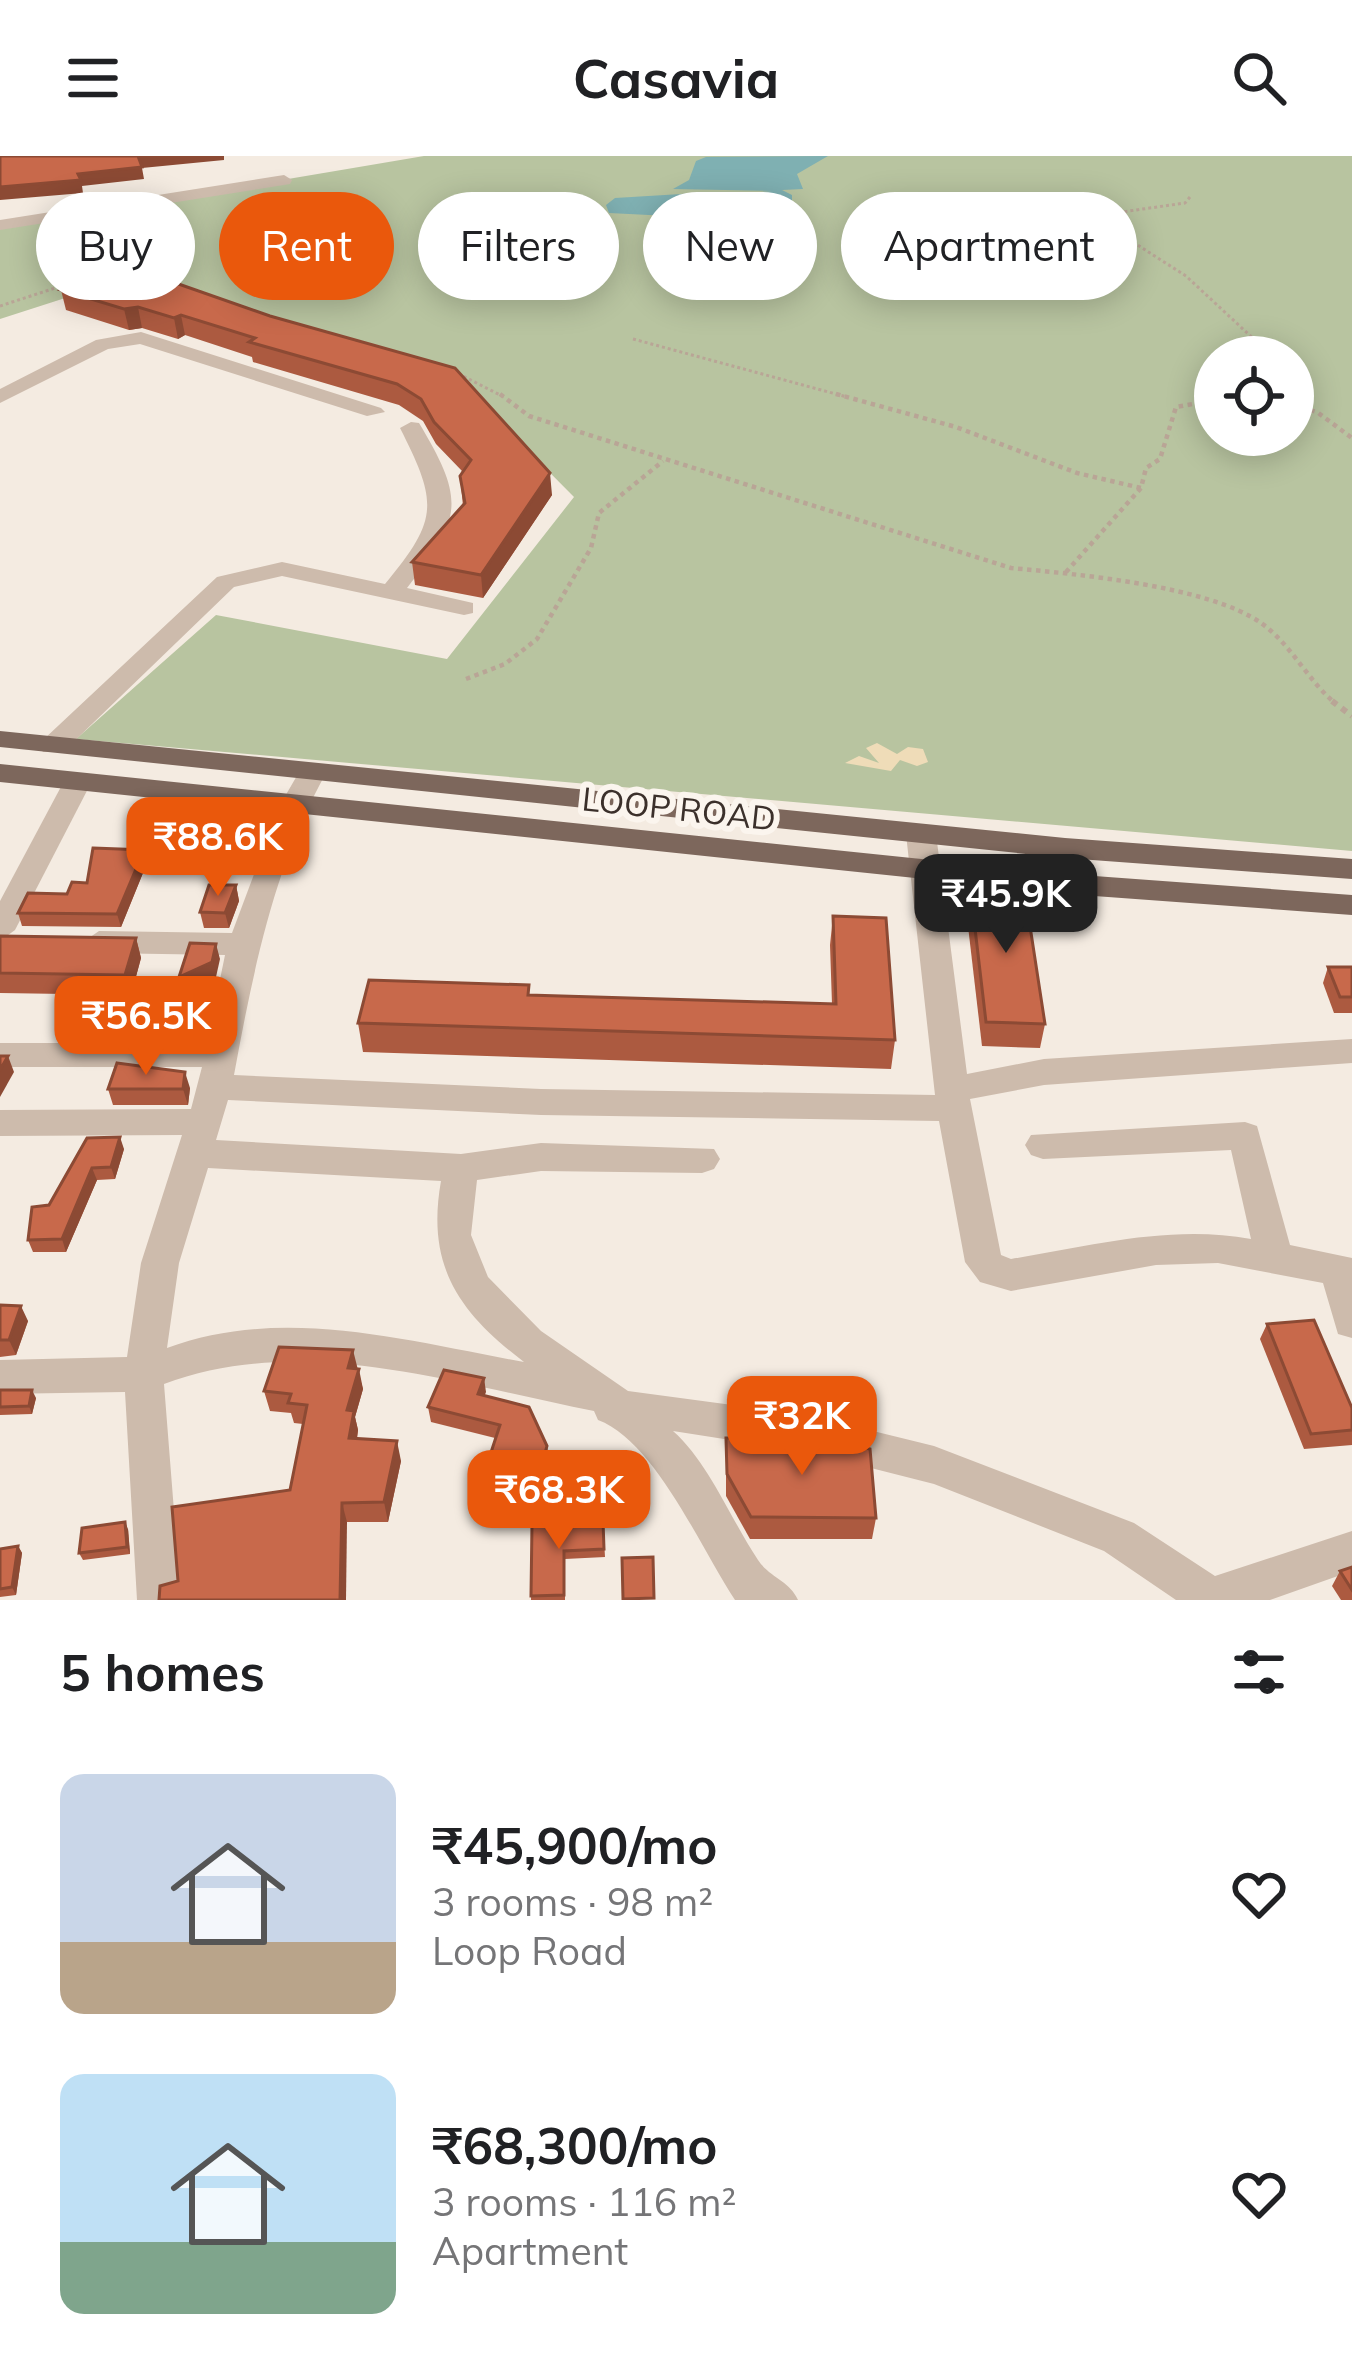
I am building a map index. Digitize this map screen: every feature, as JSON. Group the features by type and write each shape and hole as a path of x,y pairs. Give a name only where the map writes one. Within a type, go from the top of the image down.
{"main road":[{"name":"LOOP ROAD","path":"0,740 921,834 1352,869"},
{"name":"LOOP ROAD","path":"0,773 925,870 1352,905"}],"street":[{"path":"0,225 284,180 264,156"},
{"path":"0,397 103,344 141,338 374,412"},
{"path":"394,590 445,522 444,507 411,428"},
{"path":"53,746 226,582 282,569 464,608"},
{"path":"159,1600 144,1374 160,1263 219,1071 242,944 294,805 312,773"},
{"path":"7,938 77,783"},
{"path":"921,834 953,1099 984,1262 993,1271 1011,1275 1096,1264 1156,1250 1218,1249 1274,1258 1346,1272 1352,1322"},
{"path":"66,942 242,944"},
{"path":"0,1055 542,1102 953,1099 1044,1072 1352,1051"},
{"path":"0,1123 198,1137 461,1168 541,1157 702,1159"},
{"path":"1043,1144 1245,1136 1274,1258"},
{"path":"461,1168 453,1241 480,1296 535,1352 608,1401 681,1465 707,1520 750,1585 776,1600"},
{"path":"0,1377 144,1374 208,1350 327,1343 608,1401 901,1451 1122,1539 1209,1599 1352,1551"}],"path":[{"path":"1190,196 1170,206 1115,213 1111,228 1157,254 1226,315 1261,336"},
{"path":"0,305 36,294"},
{"path":"634,339 956,428 1077,472 1141,488"},
{"path":"446,368 485,383 530,416 1011,568 1066,572 1203,597 1252,615 1331,701 1352,716"},
{"path":"1066,572 1141,488 1146,469 1160,459 1176,407 1194,404"},
{"path":"1314,411 1352,438"},
{"path":"466,679 505,664 538,639 591,548 598,513 664,460"}],"green space":[{"path":"424,156 1352,156 1352,851 76,739 216,615 447,659 574,497 463,385 181,300 195,300 195,195"},
{"path":"36,222 36,300 59,300 0,319 0,228"}],"sand":[{"path":"877,743 897,754 908,747 923,749 928,762 917,766 900,760 891,771 845,763 859,756 879,763 866,748"}],"water":[{"path":"828,156 797,174 803,189 673,189 689,180 696,161 706,157"},
{"path":"643,196 643,215 619,214 619,198"}],"building":[{"path":"0,156 138,156 142,167 78,174 81,180 0,187"},
{"path":"195,290 455,368 550,473 481,575 412,562 465,503 460,476 471,460 434,422 421,399 397,384 249,342 255,338 181,315 174,318 138,307 124,309 94,300 195,300"},
{"path":"93,848 144,850 117,914 18,913 28,893 67,894 72,882 87,883"},
{"path":"209,885 236,885 225,913 200,912"},
{"path":"970,886 1024,887 1045,1024 986,1022"},
{"path":"833,916 886,918 895,1040 358,1023 369,980 529,985 528,995 836,1004"},
{"path":"0,936 136,938 125,975 0,973"},
{"path":"190,943 216,944 212,962 179,977"},
{"path":"1328,967 1352,967 1352,997 1340,997"},
{"path":"117,1063 185,1072 183,1089 108,1089"},
{"path":"120,1137 111,1167 92,1168 62,1239 28,1240 32,1207 49,1205 87,1138"},
{"path":"0,1305 21,1306 9,1340 0,1340"},
{"path":"1314,1320 1352,1408 1352,1430 1311,1434 1267,1324"},
{"path":"279,1347 353,1350 348,1368 359,1369 347,1410 354,1411 349,1438 397,1441 384,1502 342,1503 340,1600 159,1600 160,1586 178,1581 172,1507 290,1490 307,1405 288,1403 291,1394 264,1391"},
{"path":"444,1370 484,1378 478,1394 529,1407 547,1446 528,1515 474,1504 500,1425 428,1407"},
{"path":"0,1390 32,1390 29,1406 0,1407"},
{"path":"726,1438 826,1438 870,1449 876,1518 751,1517 727,1474"},
{"path":"603,1521 604,1549 564,1551 564,1595 531,1596 532,1524"},
{"path":"125,1522 127,1547 79,1553 82,1528"},
{"path":"18,1546 12,1587 0,1589 0,1549"},
{"path":"653,1557 654,1598 623,1599 622,1558"},
{"path":"1352,1567 1352,1590 1340,1571"}]}
